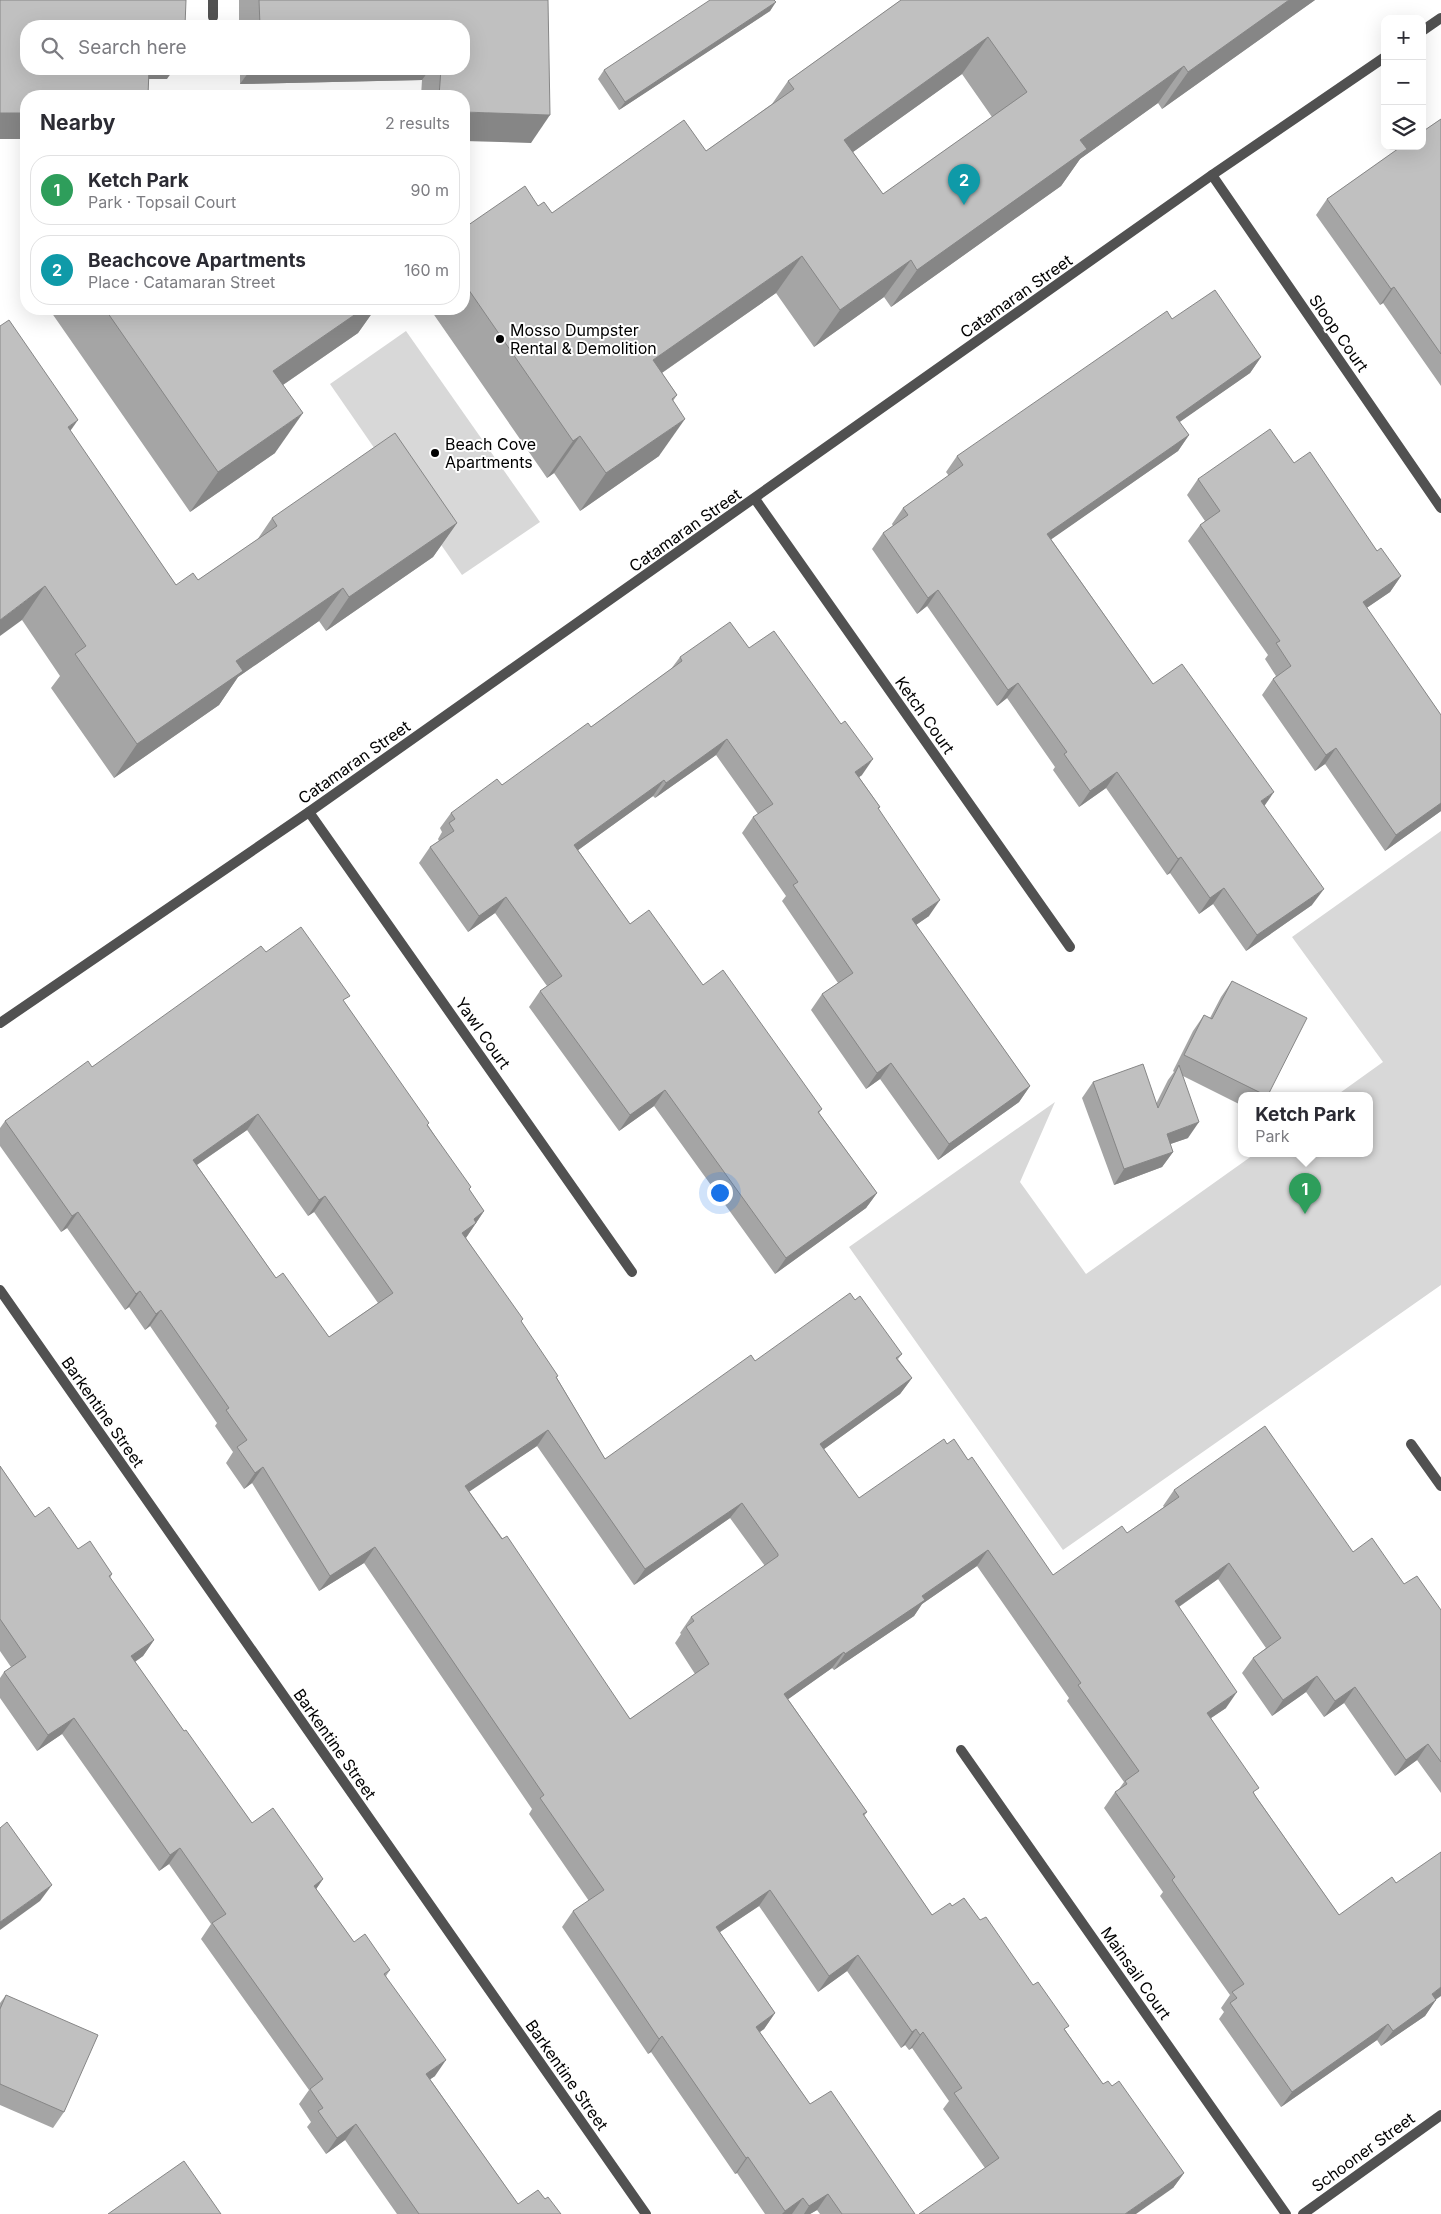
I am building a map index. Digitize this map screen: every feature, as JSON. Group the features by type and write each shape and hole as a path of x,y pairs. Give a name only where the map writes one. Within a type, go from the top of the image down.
{"street":[{"path":"213,0 213,17"},
{"path":"1426,28 1441,18"},
{"name":"Catamaran Street","path":"0,1024 309,812 1212,176 1381,60"},
{"name":"Sloop Court","path":"1212,176 1441,508"},
{"name":"Ketch Court","path":"755,499 1070,947"},
{"name":"Yawl Court","path":"309,812 632,1272"},
{"name":"Barkentine Street","path":"0,1290 646,2214"},
{"path":"1411,1444 1441,1486"},
{"name":"Mainsail Court","path":"961,1750 1286,2214"},
{"name":"Schooner Street","path":"1303,2214 1441,2115"}],"shaded area":[{"name":"Beach Cove Apartments","path":"406,331 540,522 462,575 330,384"},
{"path":"1441,831 1441,1285 1063,1550 849,1247 1055,1102 1020,1182 1086,1274 1250,1157 1373,1157 1373,1092 1341,1092 1383,1062 1292,937"}],"building":[{"path":"0,0 186,0 185,20 20,20 20,75 149,75 148,90 20,90 20,113 0,113"},
{"path":"259,0 548,0 550,115 470,112 470,90 439,90 441,75 470,75 470,20 260,20"},
{"path":"710,0 774,0 776,2 625,102 604,70"},
{"path":"901,0 1289,0 1188,72 1184,66 1080,140 1087,149 917,270 911,260 840,310 802,256 653,360 677,395 672,399 685,419 606,473 580,436 573,441 470,292 470,224 525,186 538,206 544,202 552,213 684,120 706,151 794,89 788,81","holes":["988,37 1027,92 883,194 844,140"]},
{"path":"1441,119 1441,354 1394,287 1391,289 1327,199 1396,150 1426,150 1426,129"},
{"path":"1215,290 1261,357 1176,417 1189,435 1047,534 1153,684 1182,664 1274,792 1261,801 1324,889 1257,935 1224,888 1210,898 1181,857 1178,859 1117,772 1090,791 1064,754 1067,752 1018,683 1008,690 938,590 928,598 883,533 908,515 903,508 963,465 957,456 1167,311 1172,319"},
{"path":"109,315 354,315 273,371 303,413 218,472"},
{"path":"9,320 78,420 68,427 176,585 193,573 198,580 277,526 272,518 395,433 457,523 349,597 343,588 236,661 243,671 137,744 75,654 86,646 45,586 0,620 0,326"},
{"path":"1270,429 1294,463 1310,452 1377,551 1381,548 1401,576 1363,602 1441,715 1441,803 1396,835 1336,748 1326,755 1273,679 1291,666 1276,643 1280,641 1200,525 1220,511 1198,479"},
{"path":"730,622 749,648 774,631 841,724 845,721 873,759 855,772 940,900 912,919 1030,1086 949,1144 891,1063 877,1073 822,994 853,973 793,885 798,882 753,817 773,804 727,739 666,783 664,780 574,845 630,924 649,910 703,985 723,970 822,1109 818,1112 877,1193 786,1258 665,1090 630,1115 540,991 562,976 506,897 479,916 430,847 454,831 449,823 455,819 451,813 497,779 502,785 588,723 591,727 682,661 680,657"},
{"path":"301,927 350,996 343,1000 429,1123 427,1125 471,1187 469,1189 484,1211 474,1219 476,1223 462,1233 523,1319 521,1321 558,1376 556,1377 605,1459 751,1355 755,1361 850,1293 855,1300 860,1296 902,1354 896,1358 912,1378 820,1444 859,1498 944,1439 947,1444 954,1439 968,1460 972,1457 1053,1575 1122,1526 1127,1533 1179,1497 1174,1490 1265,1426 1353,1552 1372,1538 1404,1584 1417,1576 1441,1610 1441,1762 1428,1744 1406,1760 1355,1687 1335,1701 1317,1676 1283,1700 1253,1658 1281,1638 1229,1563 1175,1601 1237,1692 1207,1713 1259,1788 1253,1792 1256,1797 1339,1915 1392,1877 1396,1883 1441,1852 1441,1987 1432,1994 1436,2000 1393,2031 1388,2024 1292,2092 1230,2003 1237,1998 1232,1992 1244,1984 1172,1880 1175,1877 1115,1792 1127,1784 1125,1781 1139,1771 1078,1685 1081,1683 988,1550 922,1596 925,1600 845,1654 844,1652 784,1694 867,1812 863,1814 932,1915 950,1903 952,1906 964,1898 980,1920 986,1917 1033,1985 1038,1982 1069,2026 1064,2029 1103,2084 1108,2081 1112,2086 1119,2081 1184,2173 1125,2214 919,2214 999,2158 954,2093 962,2088 923,2032 920,2035 916,2029 912,2032 858,1955 829,1976 770,1890 716,1927 775,2013 756,2027 810,2104 831,2091 915,2214 842,2214 828,2194 809,2206 803,2198 785,2211 662,2036 659,2039 573,1911 604,1890 540,1798 544,1795 375,1547 330,1576 263,1467 255,1473 237,1447 247,1440 226,1410 229,1408 161,1310 156,1314 140,1291 136,1294 78,1212 72,1216 5,1121 88,1061 92,1067 261,946 266,952","holes":["258,1114 319,1200 325,1196 393,1293 329,1337 283,1273 276,1278 193,1160","548,1430 645,1569 742,1503 778,1554 778,1556 691,1617 694,1621 686,1627 709,1664 630,1719 507,1536 502,1539 465,1486"]},
{"path":"1232,981 1307,1018 1270,1092 1259,1092 1184,1055 1204,1015 1212,1019"},
{"path":"1143,1064 1158,1108 1179,1065 1199,1122 1167,1134 1173,1152 1124,1169 1093,1082"},
{"path":"0,1466 35,1517 49,1507 78,1549 90,1541 112,1574 109,1576 154,1640 131,1656 252,1823 273,1808 323,1879 314,1886 354,1942 365,1934 390,1970 384,1974 446,2060 426,2074 518,2204 538,2190 545,2199 548,2197 561,2214 419,2214 356,2124 337,2138 318,2111 323,2108 310,2089 323,2079 212,1923 226,1914 180,1848 170,1855 74,1718 48,1735 4,1672 26,1657 0,1619"},
{"path":"7,1822 52,1885 0,1922 0,1828"},
{"path":"6,1995 98,2035 64,2112 0,2084 0,2009"},
{"path":"184,2161 221,2214 108,2214"}],"place":[{"name":"Beachcove Apartments","path":"964,205"},
{"name":"Mosso Dumpster Rental & Demolition","path":"500,339"},
{"name":"Beach Cove Apartments","path":"435,453"},
{"name":"Ketch Park","path":"1305,1214"}]}
